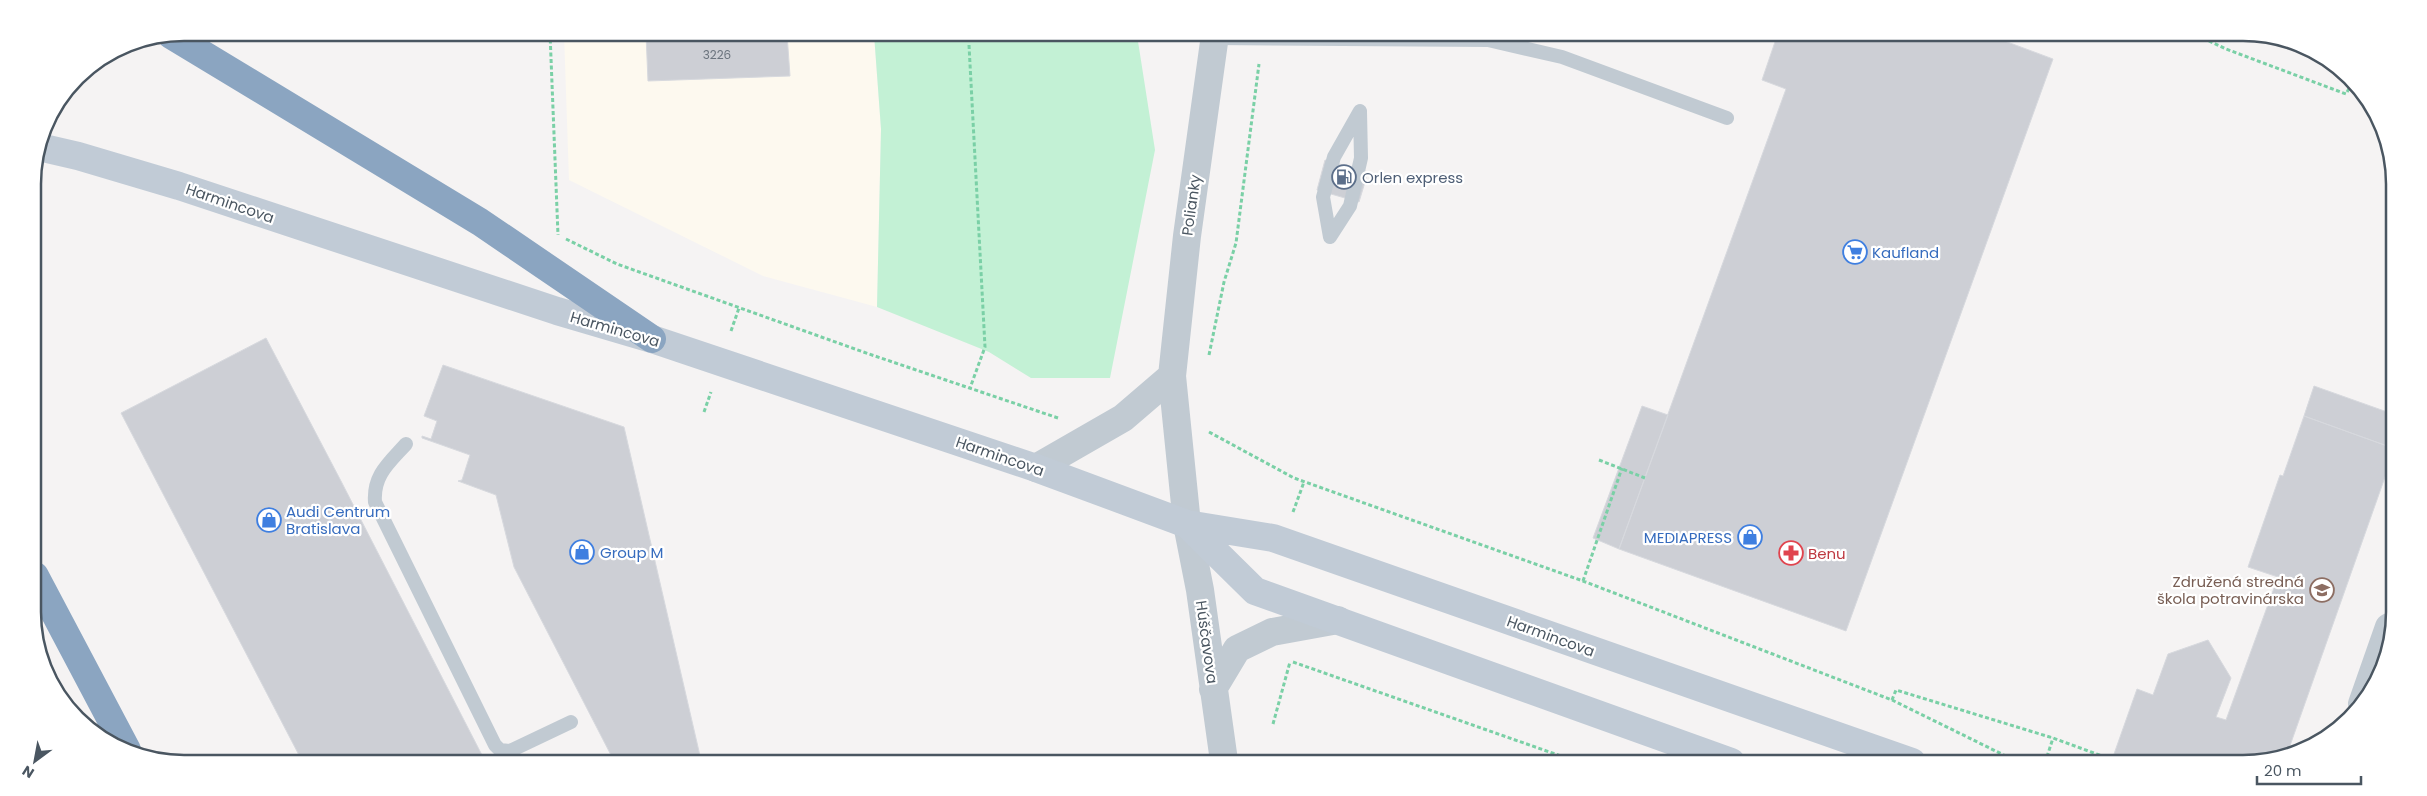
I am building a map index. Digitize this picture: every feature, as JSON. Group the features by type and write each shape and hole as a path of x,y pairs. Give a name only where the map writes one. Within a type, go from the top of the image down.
{"highway":[{"path":"181,41 480,222 652,339"},
{"path":"41,587 122,740"}],"street":[{"name":"Polianky","path":"1187,524 1172,376 1187,236 1214,41"},
{"name":"Harmincova","path":"46,149 78,156 179,186 547,308 652,339 1036,468 1187,524 1273,538 1890,754"},
{"path":"1036,468 1123,418 1172,376"},
{"name":"Harmincova","path":"1187,524 1255,591 1710,754"},
{"name":"Húščavova","path":"1187,524 1200,590 1223,754"},
{"path":"1213,689 1237,649 1272,632 1338,620"}],"lane":[{"path":"1492,41 1562,57 1727,118"},
{"path":"1360,111 1361,158 1350,206 1330,237 1322,197 1334,157 1360,111"},
{"path":"406,444 381,472 374,488 376,502 495,745 500,750 510,751 571,722"}],"path":[{"path":"550,41 558,235 617,264 1063,420"},
{"path":"1208,356 1224,282 1236,243 1262,41"},
{"path":"2209,41 2346,94 2349,89"},
{"path":"969,45 985,347 970,388"},
{"path":"1210,422 1211,432"},
{"path":"1177,433 1211,432 1294,478 1583,581 1892,700 2002,754"},
{"path":"1599,460 1645,478"},
{"path":"1583,581 1622,468"},
{"path":"1273,724 1290,660 1556,754"},
{"path":"1892,700 1896,690 2053,738 2097,754"},
{"path":"2048,754 2053,738"}],"shaded area":[{"path":"564,41 875,41 881,129 877,307 763,276 569,180"}],"green space":[{"path":"875,41 1138,41 1155,150 1110,378 1031,378 989,352 877,307 881,129"}],"building":[{"path":"646,41 788,41 790,76 648,81"},
{"name":"Kaufland","path":"1775,41 2005,41 2053,59 1846,631 1619,549 1786,89 1762,80"},
{"path":"1325,160 1368,172 1359,202 1317,190"},
{"name":"Audi Centrum Bratislava","path":"266,338 482,755 299,755 121,413"},
{"name":"Group M","path":"443,365 624,427 700,755 611,755 514,567 496,495 458,481 462,480 470,455 422,438 422,436 431,439 437,421 424,416"},
{"path":"2314,386 2386,412 2386,446 2304,416"},
{"path":"1642,406 1668,415 1619,549 1593,538"},
{"path":"2304,416 2386,446 2386,474 2290,747 2262,754 2114,754 2137,689 2153,695 2168,654 2208,640 2231,678 2216,717 2226,720 2278,577 2248,567 2280,475 2283,476"}],"place":[{"name":"Orlen express","path":"1344,177"},
{"name":"Kaufland","path":"1855,252"},
{"name":"Audi Centrum Bratislava","path":"269,520"},
{"name":"MEDIAPRESS","path":"1750,537"},
{"name":"Group M","path":"582,552"},
{"name":"Benu","path":"1791,553"},
{"name":"Združená stredná škola potravinárska","path":"2322,590"}]}
